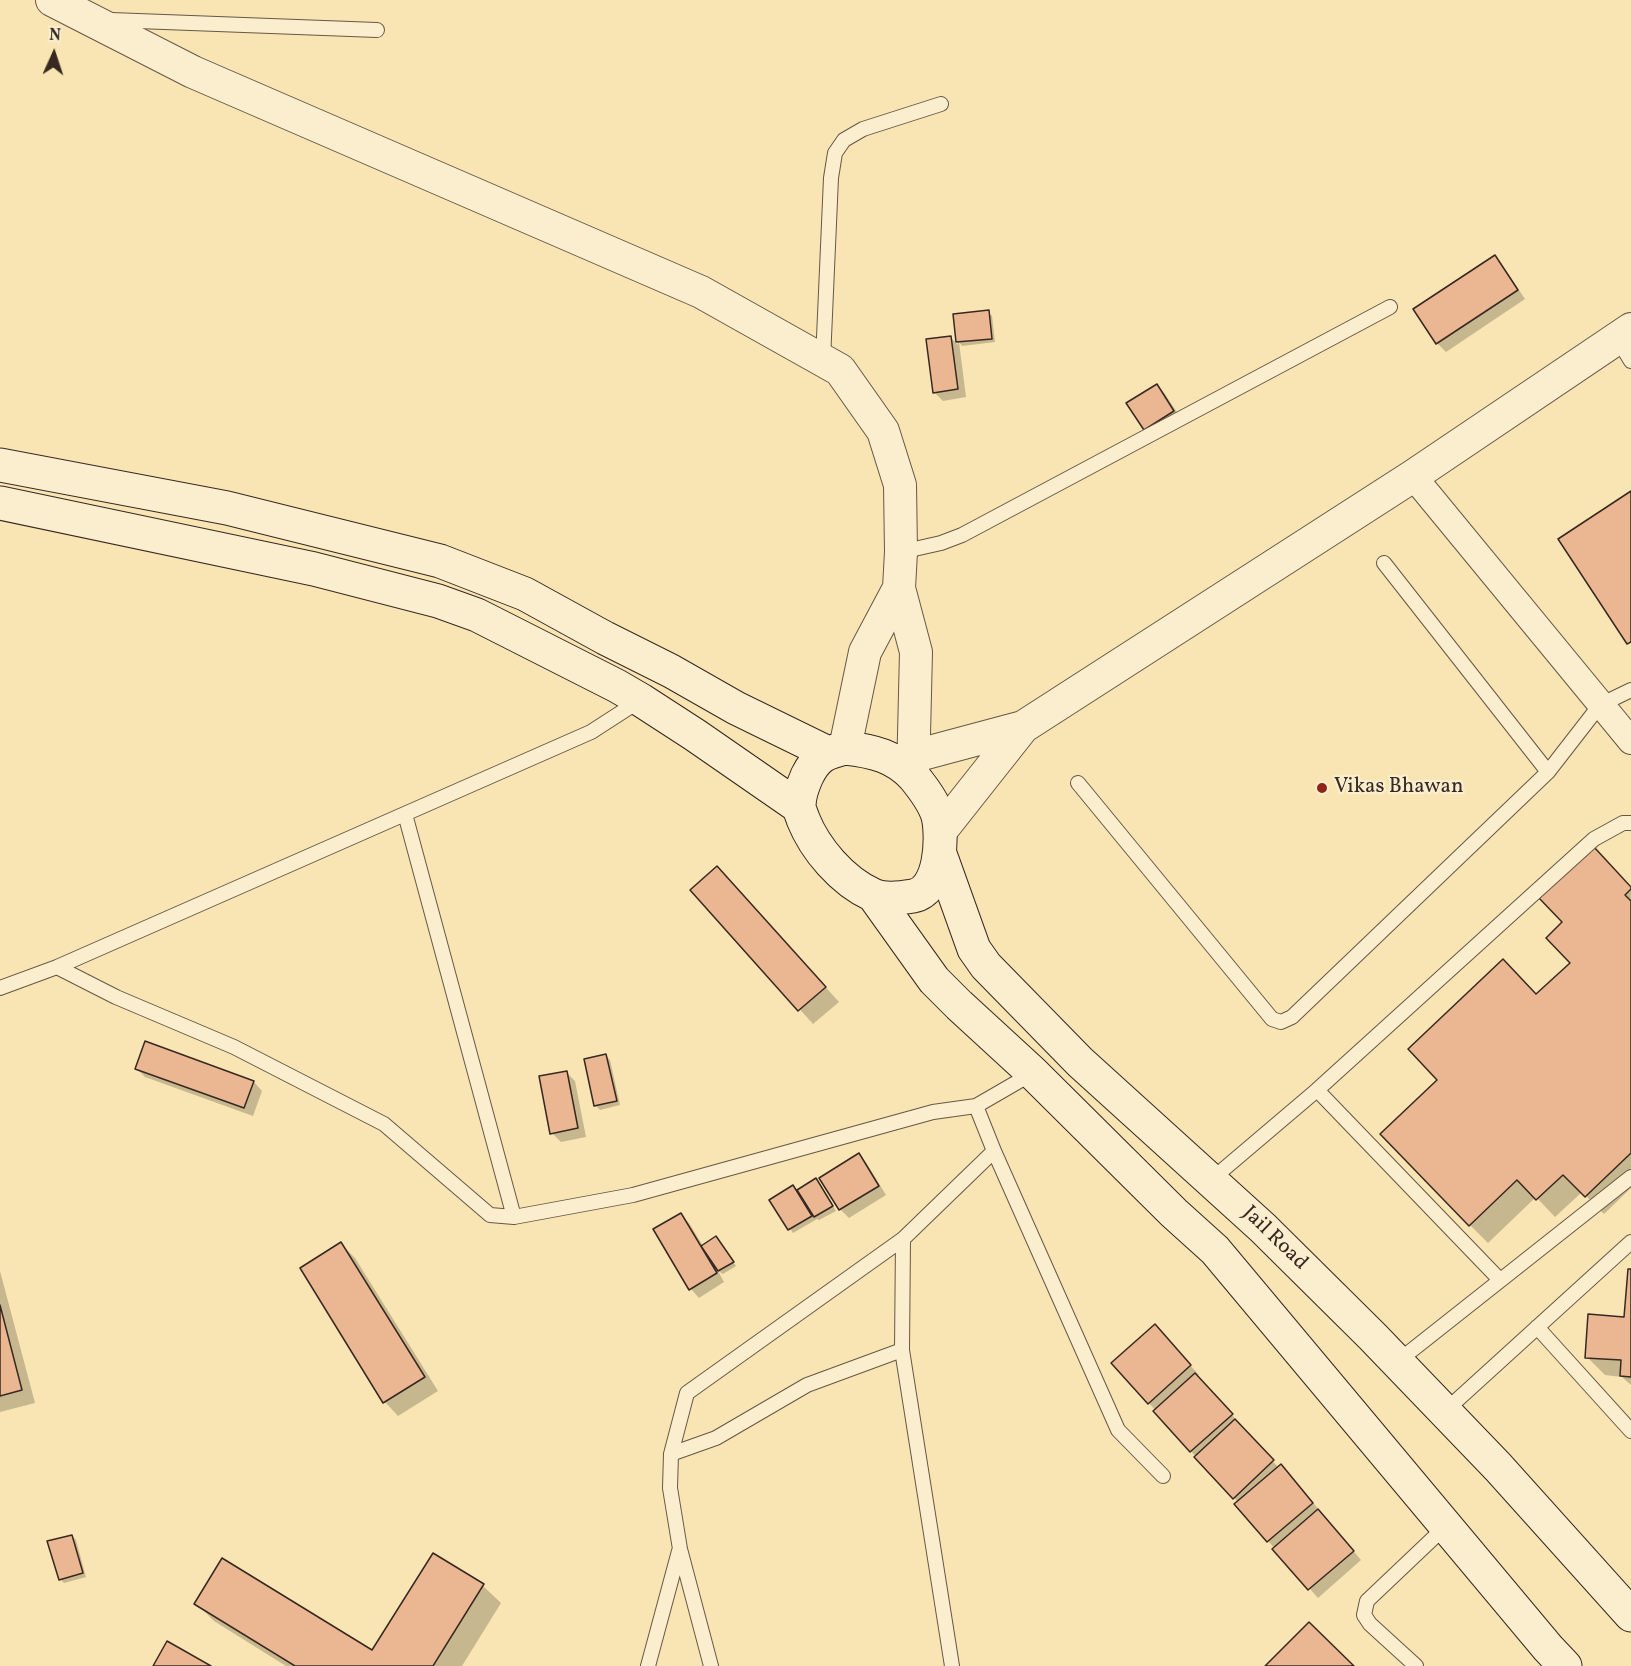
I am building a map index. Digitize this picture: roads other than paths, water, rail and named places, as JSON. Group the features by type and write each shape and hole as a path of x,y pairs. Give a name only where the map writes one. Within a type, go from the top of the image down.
{"main road":[{"path":"0,465 227,508 440,561 525,594 736,708 835,750 871,751 907,764 938,815 940,843 932,883 918,895 901,898 874,896"},
{"path":"0,503 314,569 438,601 477,615 641,700 799,807"},
{"path":"835,750 813,765 802,787 799,807 809,834 820,850 834,866 874,896 934,980 1215,1250 1565,1666"},
{"name":"Jail Road","path":"940,843 974,949 986,966 1080,1062 1263,1228 1398,1362 1498,1467 1631,1615"}],"street":[{"path":"52,0 193,72 701,292 840,370 883,431 900,485 899,588 916,652 907,764 1023,727 1413,476 1626,343"},
{"path":"1413,476 1631,741"},
{"path":"835,750 865,652 899,588"},
{"path":"940,843 1023,727"}],"lane":[{"path":"91,20 377,30"},
{"path":"823,360 831,178 836,153 844,140 863,129 941,104"},
{"path":"901,552 941,543 962,535 1390,308"},
{"path":"1384,563 1548,772"},
{"path":"1078,783 1272,1019 1281,1022 1292,1017 1548,772 1600,705 1631,690"},
{"path":"0,988 57,967 591,732 641,700"},
{"path":"405,814 514,1217"},
{"path":"1211,1180 1317,1089 1594,838 1623,822 1631,823"},
{"path":"57,967 116,997 234,1047 384,1124 490,1215 514,1217 633,1195 933,1113 976,1106 1033,1073"},
{"path":"1317,1089 1500,1280"},
{"path":"976,1106 1118,1430 1163,1476"},
{"path":"711,1666 680,1549 670,1488 671,1454 687,1393 903,1239 994,1151"},
{"path":"1398,1362 1631,1177"},
{"path":"903,1239 902,1350 952,1666"},
{"path":"1444,1412 1631,1242"},
{"path":"1537,1327 1631,1431"},
{"path":"671,1454 716,1438 807,1385 902,1350"},
{"path":"1416,1666 1364,1615 1367,1601 1446,1526"},
{"path":"648,1666 680,1549"}],"place":[{"name":"Vikas Bhawan","path":"1322,788"}]}
